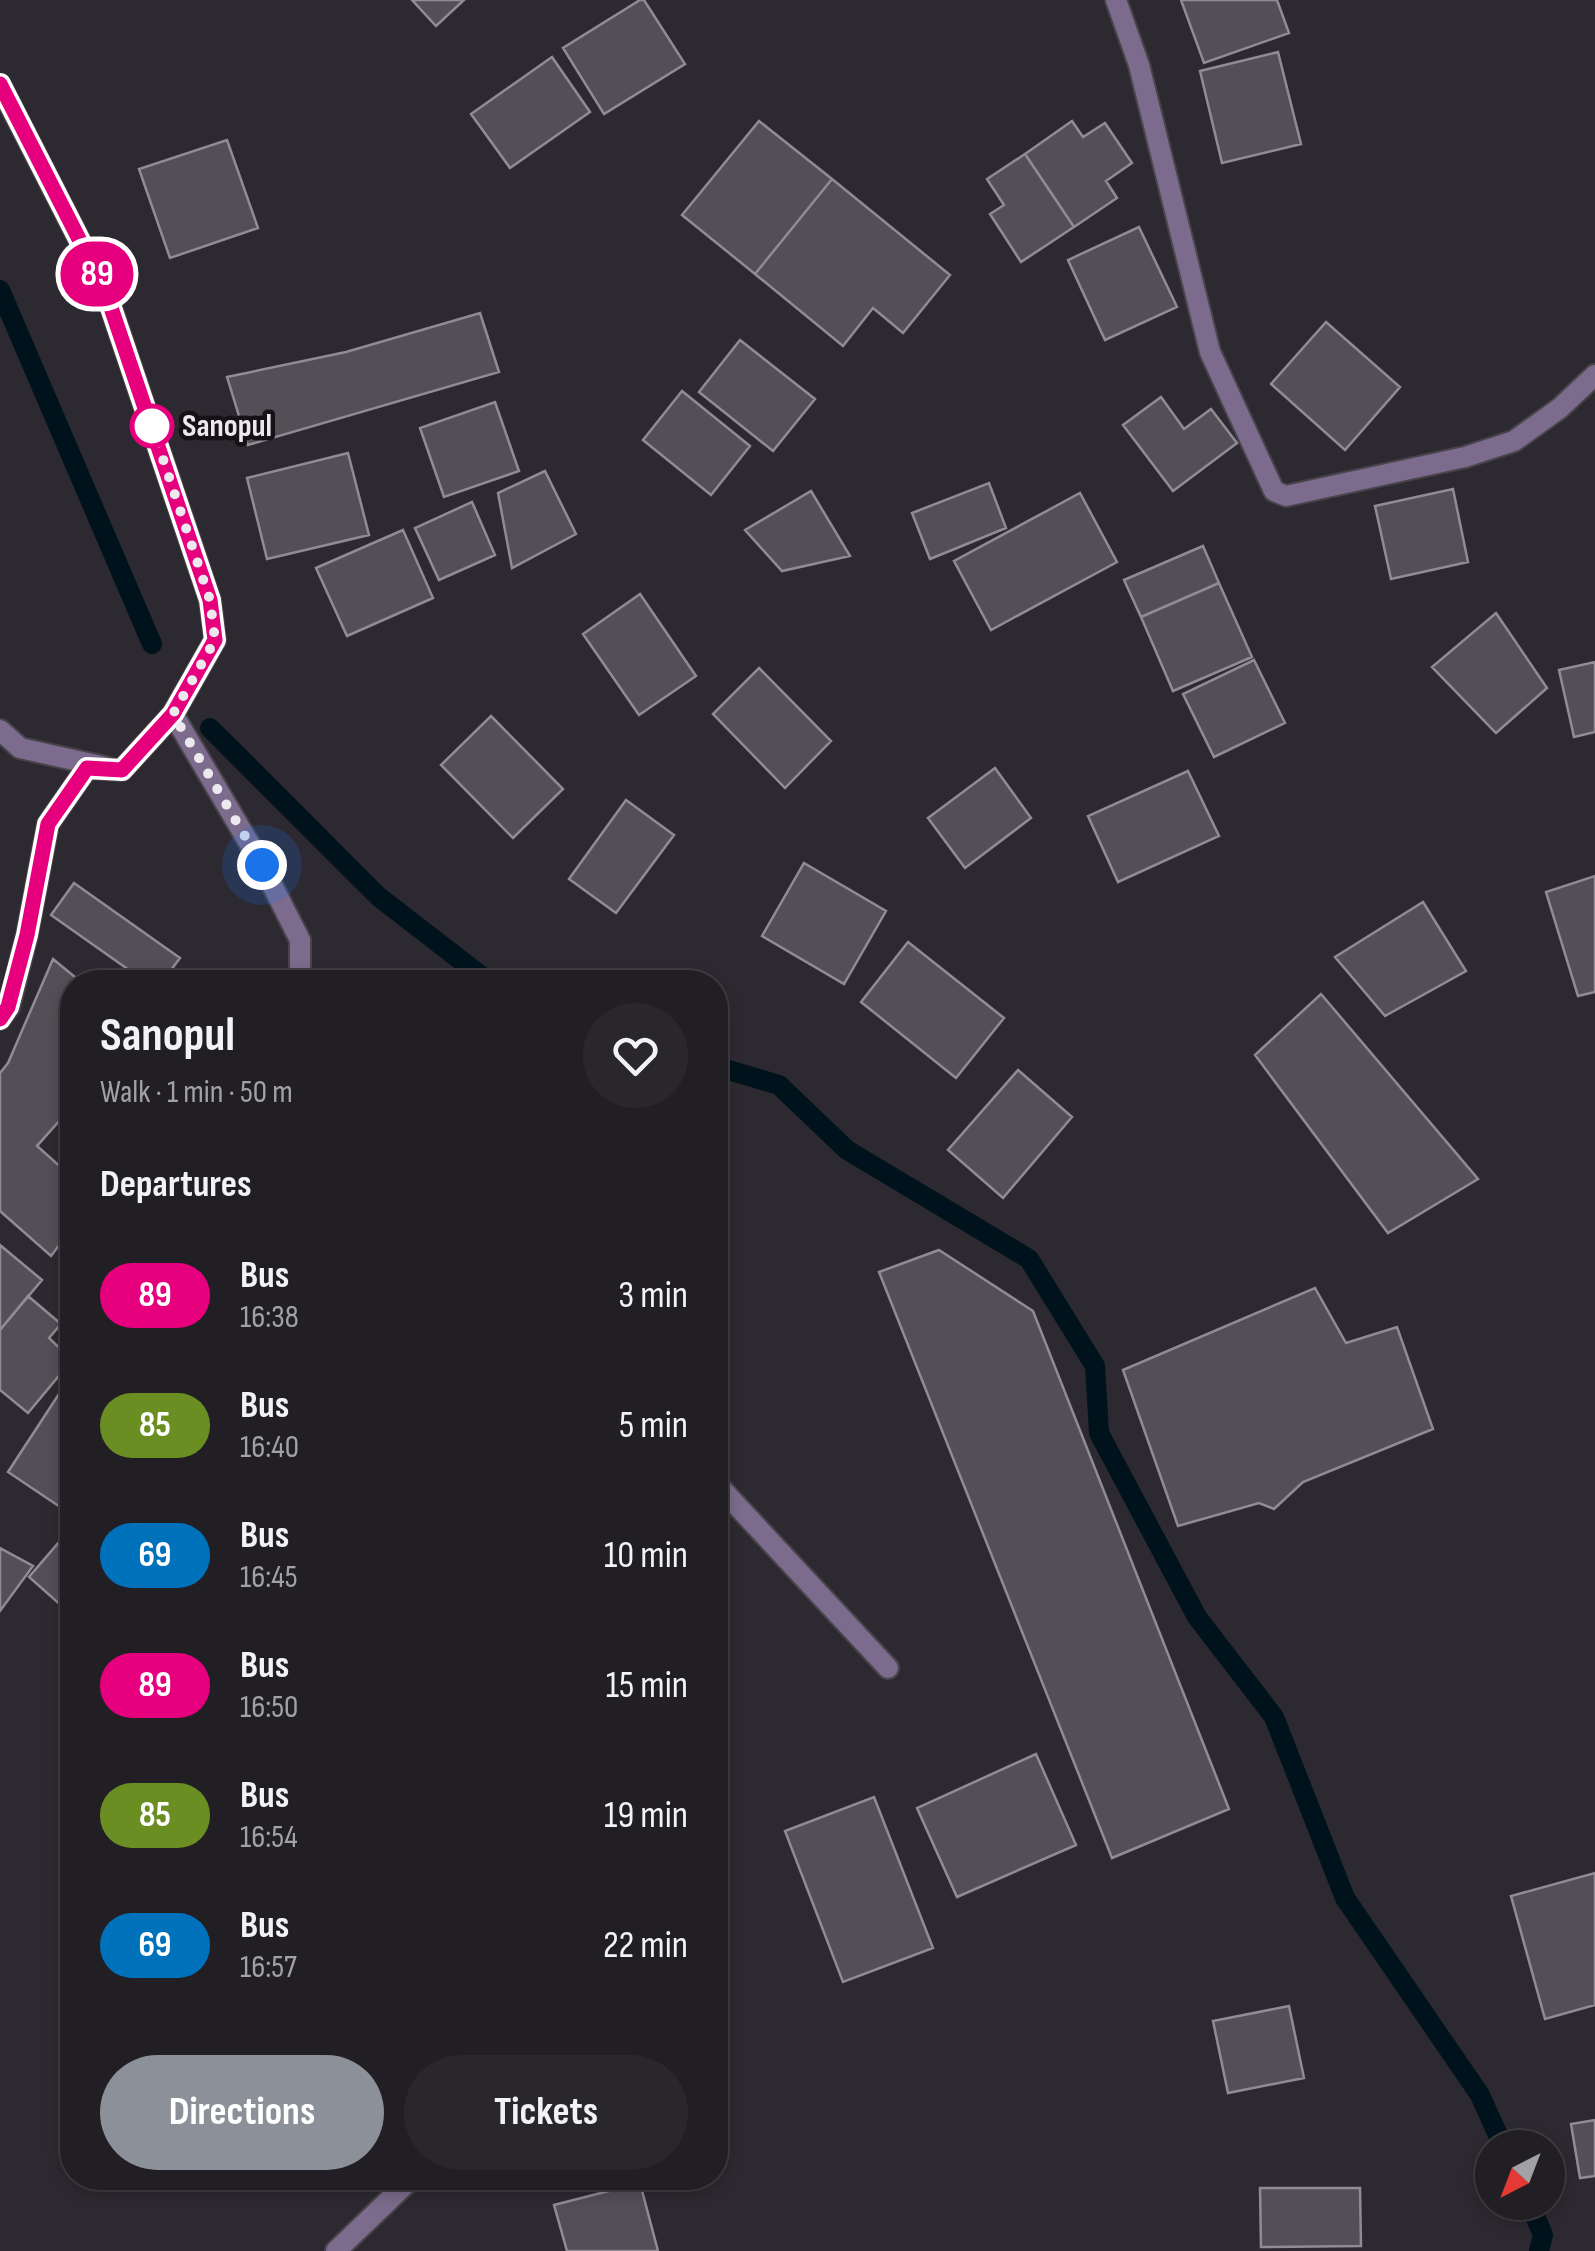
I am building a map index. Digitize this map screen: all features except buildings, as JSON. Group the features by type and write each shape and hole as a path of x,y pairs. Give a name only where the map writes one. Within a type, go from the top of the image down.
{"street":[{"path":"1116,0 1140,64 1210,352 1274,490 1286,496 1466,458 1514,441 1560,408 1595,375"},
{"path":"0,84 105,290 210,600 215,640 173,714 122,770"},
{"path":"173,714 262,865 300,940 300,970"},
{"path":"0,730 20,748 122,770"},
{"path":"0,1019 8,1007 27,935 48,824 87,768 122,770"},
{"path":"728,1496 888,1668"},
{"path":"336,2251 400,2190"}],"waterway":[{"path":"0,290 152,644"},
{"path":"210,728 379,897 473,970"},
{"path":"728,1070 779,1085 847,1150 1029,1259 1095,1366 1099,1433 1197,1617 1274,1717 1345,1898 1480,2095 1496,2130"},
{"path":"1537,2220 1543,2235 1539,2251"}],"bus line":[{"name":"89","path":"0,84 105,290 189,532 210,600 215,640 173,714 122,770 87,768 48,824 27,935 8,1007 0,1019"}],"place":[{"name":"Sanopul","path":"152,426"}],"route":[{"path":"152,426 210,600 215,640 173,714 262,865"}]}
